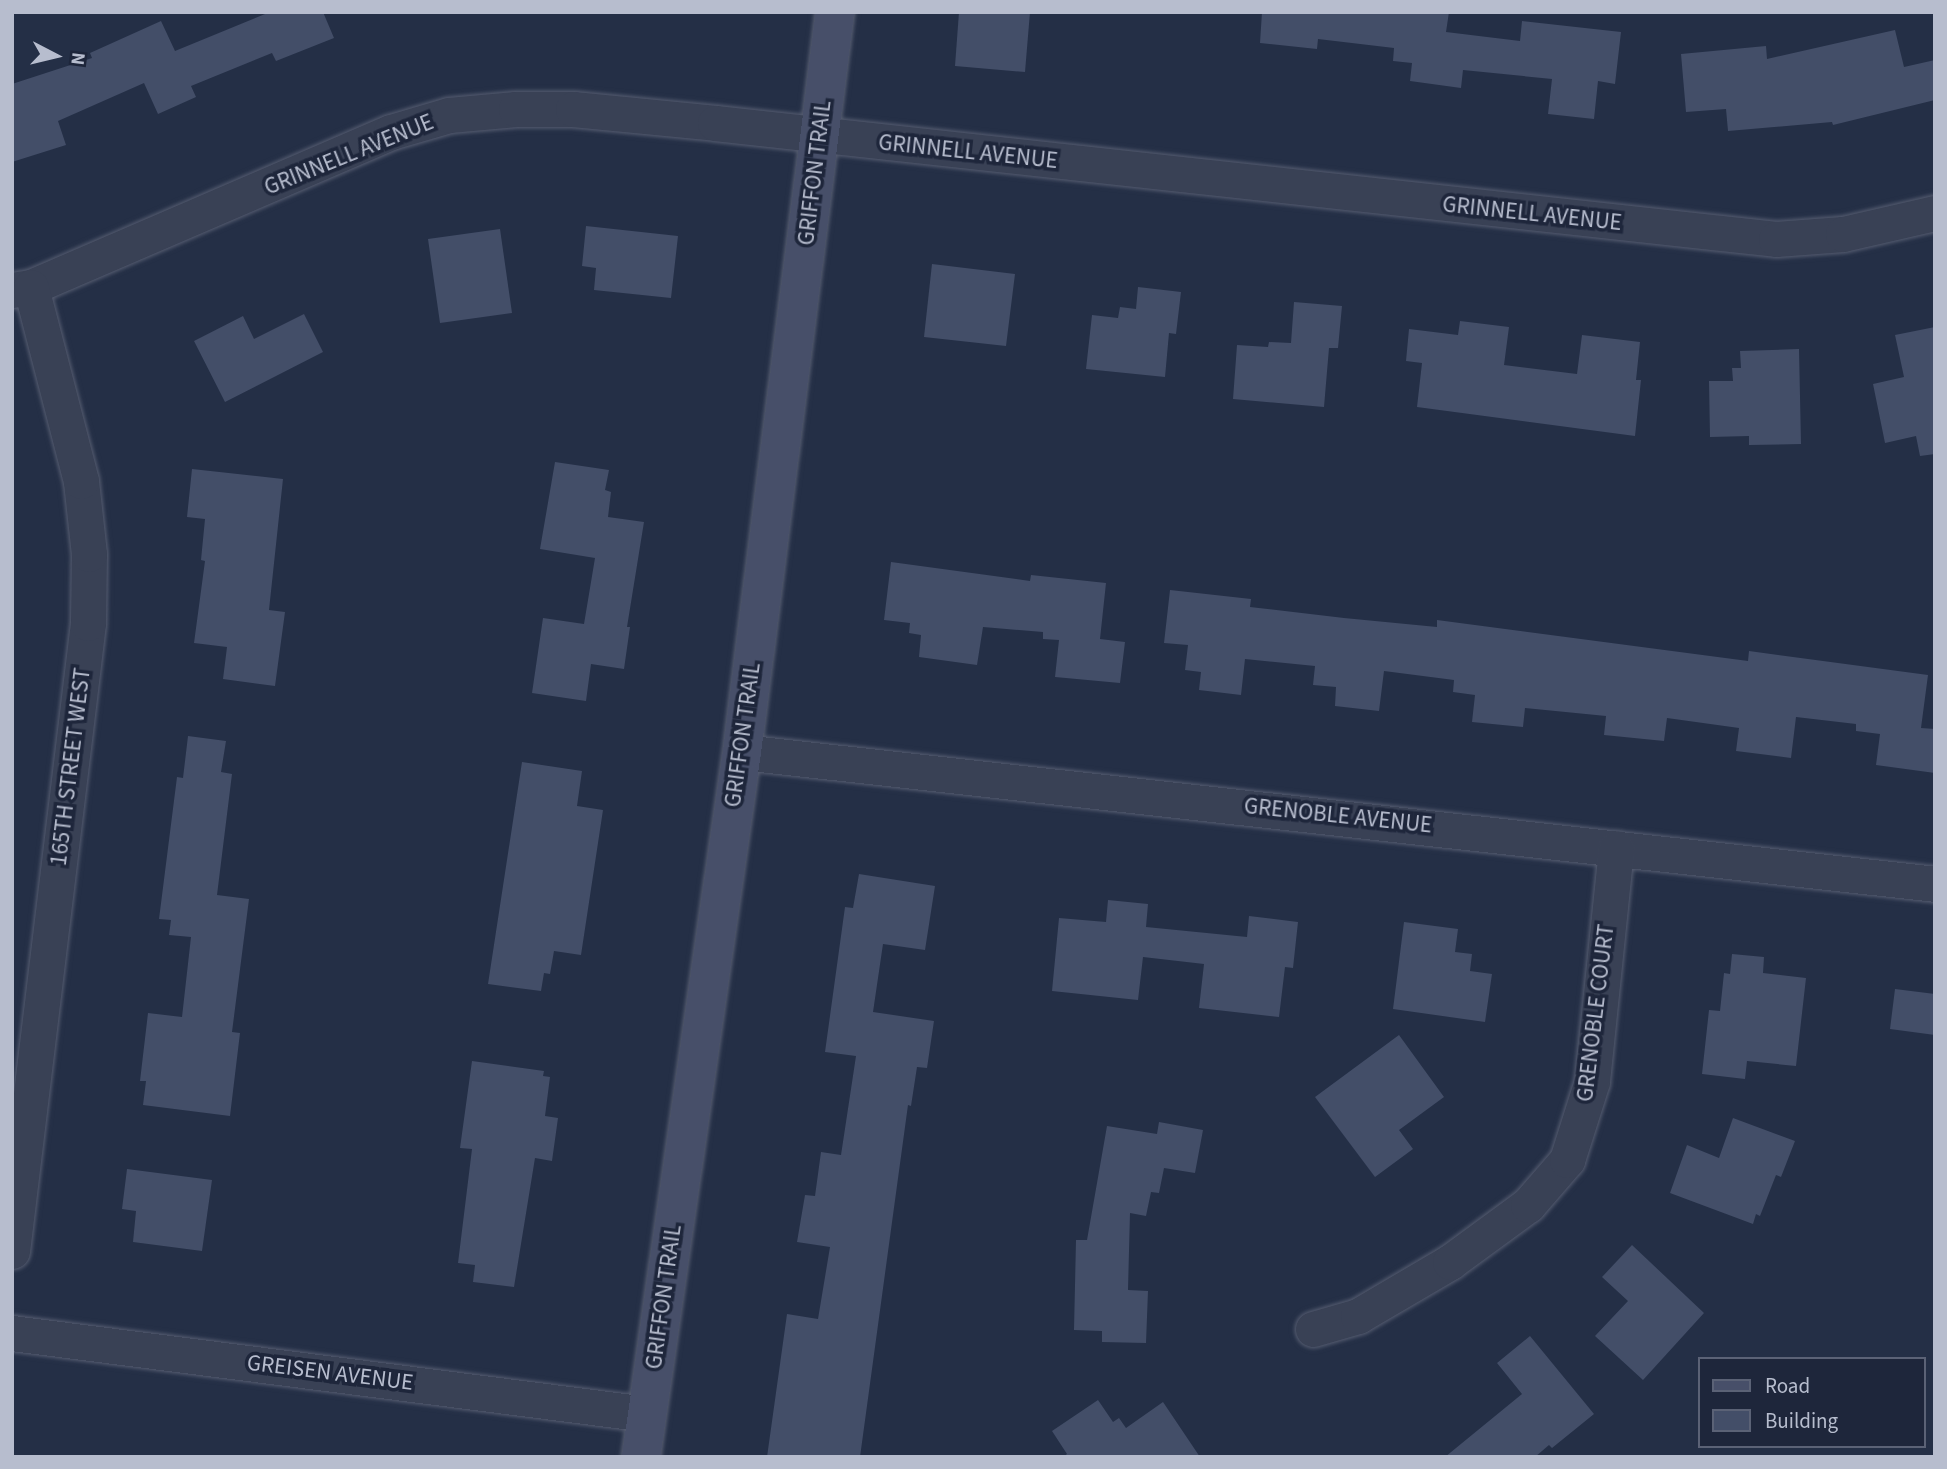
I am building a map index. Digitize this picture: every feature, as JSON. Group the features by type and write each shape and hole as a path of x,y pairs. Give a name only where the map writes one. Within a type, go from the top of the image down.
{"street":[{"name":"GRIFFON TRAIL","path":"641,1457 741,752 835,12"},
{"name":"GRINNELL AVENUE","path":"22,288 391,132 449,115 516,109 573,108 1776,239 1843,234 1935,213"},
{"name":"165TH STREET WEST","path":"12,1251 88,623 89,554 81,481 22,288"},
{"name":"GRENOBLE AVENUE","path":"741,752 1935,884"},
{"name":"GRENOBLE COURT","path":"1314,1329 1358,1316 1450,1262 1528,1205 1567,1160 1592,1081 1616,848"},
{"name":"GREISEN AVENUE","path":"12,1333 647,1414"}],"building":[{"path":"270,12 323,12 334,38 276,61 272,53 191,86 196,97 158,114 144,83 58,121 66,145 12,162 12,84 92,58 90,53 161,21 175,51"},
{"path":"959,12 1030,12 1025,72 955,66"},
{"path":"1262,12 1449,12 1446,32 1520,41 1522,21 1621,32 1615,84 1598,81 1594,119 1548,114 1552,79 1463,70 1461,88 1410,81 1412,63 1393,61 1394,48 1318,39 1317,49 1260,43"},
{"path":"1895,30 1904,67 1935,60 1935,100 1833,125 1832,122 1728,131 1726,109 1686,112 1681,54 1766,46 1767,59"},
{"path":"586,226 678,236 671,298 594,290 596,268 582,266"},
{"path":"500,229 512,313 440,323 428,239"},
{"path":"932,264 1015,274 1006,346 924,337"},
{"path":"1138,287 1181,292 1176,334 1169,333 1165,377 1086,369 1092,315 1118,318 1120,307 1136,309"},
{"path":"1294,302 1342,306 1338,348 1329,348 1324,407 1233,399 1237,345 1268,347 1269,342 1291,343"},
{"path":"304,314 323,352 225,402 194,341 243,316 254,339"},
{"path":"1460,321 1509,327 1504,365 1577,374 1582,335 1640,342 1636,380 1641,380 1635,436 1417,407 1422,363 1406,361 1409,329 1458,335"},
{"path":"1935,327 1935,454 1920,456 1916,436 1885,443 1873,384 1904,377 1895,335"},
{"path":"1799,349 1801,444 1749,445 1749,436 1710,437 1709,381 1733,381 1732,368 1741,368 1740,351"},
{"path":"555,462 609,470 605,490 611,492 608,517 644,522 627,627 630,627 624,669 591,664 586,701 532,693 543,618 584,624 595,558 540,549"},
{"path":"192,469 283,479 269,610 285,612 275,686 223,679 227,647 194,643 205,561 201,560 205,519 187,517"},
{"path":"891,562 1030,581 1031,575 1106,583 1100,639 1125,642 1120,683 1055,677 1059,640 1043,639 1043,632 983,627 977,665 919,657 921,635 909,633 910,623 884,620"},
{"path":"1170,590 1251,599 1250,607 1344,618 1437,627 1437,620 1748,661 1749,651 1928,675 1921,728 1935,729 1935,773 1876,765 1880,734 1856,731 1856,724 1796,717 1791,758 1736,751 1739,728 1667,718 1664,741 1604,735 1606,716 1525,708 1523,727 1472,722 1475,695 1453,692 1454,680 1384,671 1379,711 1335,706 1336,687 1313,685 1315,666 1245,659 1241,695 1199,690 1201,672 1185,670 1188,645 1164,643"},
{"path":"188,736 226,741 221,772 232,774 217,895 249,899 232,1032 240,1033 230,1116 143,1105 146,1081 140,1081 148,1013 182,1017 191,937 169,935 171,920 159,919 177,777 183,778"},
{"path":"522,762 582,771 577,806 603,810 581,955 554,951 550,974 544,973 541,991 488,984"},
{"path":"859,874 935,886 925,950 883,944 873,1012 934,1021 927,1068 917,1067 911,1106 908,1105 860,1457 767,1457 787,1314 818,1319 830,1247 797,1242 805,1195 815,1196 821,1152 841,1155 856,1056 825,1052 845,907 853,908"},
{"path":"1108,900 1148,904 1146,927 1247,937 1249,916 1298,922 1293,968 1285,967 1279,1017 1199,1008 1204,964 1143,957 1138,1000 1052,991 1059,918 1106,922"},
{"path":"1404,922 1458,929 1455,952 1472,954 1470,971 1492,974 1485,1022 1393,1009"},
{"path":"1732,954 1764,957 1763,973 1806,978 1796,1066 1747,1061 1745,1079 1702,1074 1709,1010 1720,1011 1724,973 1730,974"},
{"path":"1895,989 1935,994 1935,1035 1890,1029"},
{"path":"1399,1035 1444,1097 1399,1130 1413,1149 1375,1177 1315,1097"},
{"path":"472,1061 544,1071 543,1076 550,1077 545,1116 558,1118 552,1161 535,1158 514,1287 473,1282 475,1265 458,1263 472,1149 460,1148"},
{"path":"1733,1118 1795,1141 1781,1177 1776,1175 1760,1216 1756,1214 1753,1224 1670,1193 1687,1145 1719,1158"},
{"path":"1159,1122 1203,1130 1195,1173 1164,1168 1159,1193 1151,1192 1146,1216 1130,1213 1128,1290 1148,1291 1146,1343 1102,1342 1102,1331 1074,1330 1076,1240 1087,1240 1107,1126 1157,1134"},
{"path":"127,1169 212,1180 202,1251 133,1242 136,1211 122,1209"},
{"path":"1632,1245 1704,1313 1643,1380 1595,1336 1628,1301 1602,1277"},
{"path":"1530,1336 1594,1414 1552,1448 1549,1445 1535,1457 1445,1457 1522,1394 1497,1363"},
{"path":"1098,1400 1113,1422 1119,1418 1126,1428 1163,1402 1200,1457 1063,1457 1067,1454 1052,1431"}]}
